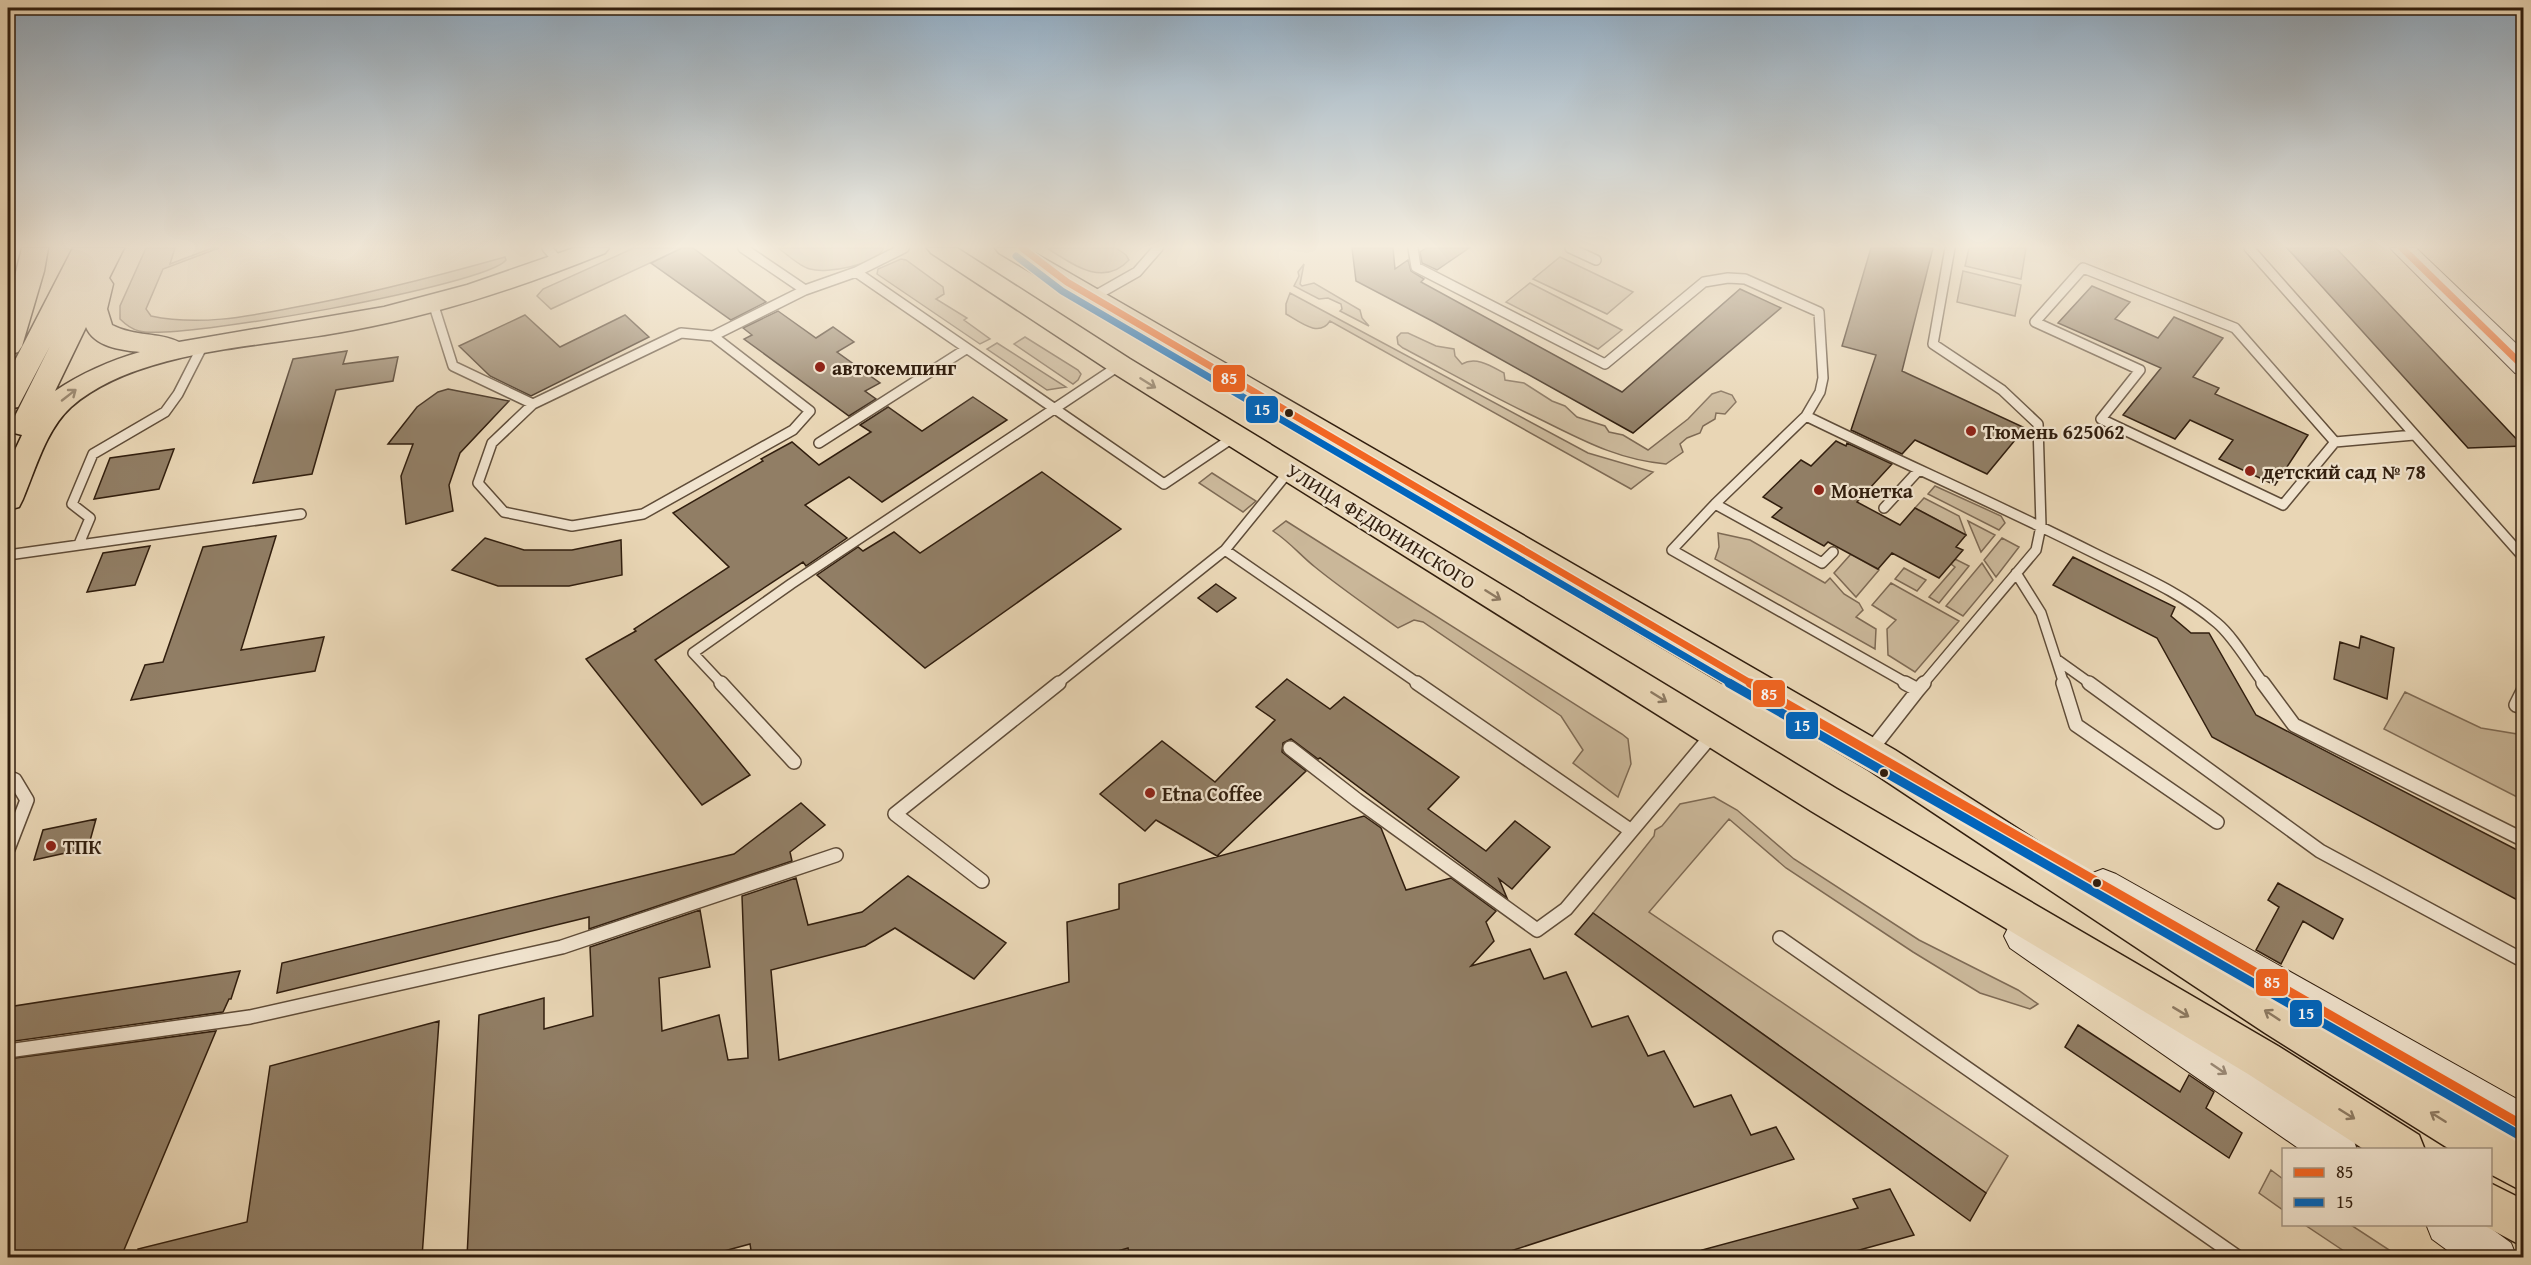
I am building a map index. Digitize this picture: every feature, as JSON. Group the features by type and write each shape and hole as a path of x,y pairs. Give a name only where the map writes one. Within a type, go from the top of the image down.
{"highway":[{"path":"8,346 20,307"},
{"path":"8,400 66,307"},
{"path":"8,459 76,307"},
{"path":"94,307 100,330 108,336 132,344 202,347"},
{"path":"8,499 43,425 55,407 72,392 102,375 170,353 354,322 417,307"},
{"name":"УЛИЦА ФЕДЮНИНСКОГО","path":"1031,307 1234,437 1824,800 2263,1060 2402,1148"},
{"path":"1109,307 1876,756 2279,1019 2487,1148"},
{"path":"2492,1151 2523,1170"},
{"path":"2492,1205 2523,1226"}],"main road":[{"path":"2462,307 2523,367"},
{"path":"1876,756 2523,1126"},
{"name":"УЛИЦА ФЕДЮНИНСКОГО","path":"1824,800 2336,1148"},
{"path":"2449,1235 2496,1257"}],"lane":[{"path":"435,307 453,366 533,404"},
{"path":"713,336 810,411 793,430 643,514 572,526 504,512 478,483 492,443 533,404 681,333 713,336 771,307"},
{"path":"906,307 1164,484 1234,437"},
{"path":"1494,307 1605,364 1674,307"},
{"path":"1808,307 1819,312 1823,378 1820,393 1806,416 1715,504 1672,550 1918,690"},
{"path":"1876,756 1918,690 2036,550 2041,526 2038,424 2018,402 1995,384 1932,344 1939,307"},
{"path":"2048,307 2035,321 2140,370 2102,419 2283,505 2336,442 2414,435"},
{"path":"2183,307 2235,328 2336,442"},
{"path":"2301,307 2523,558"},
{"path":"79,544 90,518 72,504 93,454 165,412 178,394 202,347"},
{"path":"819,443 966,349"},
{"path":"794,762 693,653 751,614 790,584 1120,365"},
{"path":"1806,416 1918,471 1939,478 2041,526 2184,598 2218,624 2294,724 2523,840"},
{"path":"982,881 895,814 1225,550 1290,470"},
{"path":"1884,508 1918,471"},
{"path":"1715,504 1822,563 1833,552"},
{"path":"8,555 302,514"},
{"path":"1225,550 1630,830"},
{"path":"2016,573 2041,613 2076,725 2217,822"},
{"path":"2056,659 2319,850 2523,961"},
{"path":"2523,689 2516,705 2523,708"},
{"path":"1290,748 1357,800 1537,930 1566,909 1714,732"},
{"path":"8,777 15,780 27,800 8,849"},
{"path":"8,1051 250,1017 562,947 836,855"},
{"path":"1780,938 2231,1255"}],"shaded area":[{"path":"120,307 147,307 151,316 169,319 204,320 239,317 296,307 339,307 268,320 165,332 139,331 120,319"},
{"path":"926,307 949,307 967,318 964,320 990,339 980,344"},
{"path":"1286,307 1316,307 1588,453 1653,472 1631,489 1330,321 1326,326 1315,328 1286,314"},
{"path":"1342,307 1355,307 1360,310 1362,318 1369,326 1340,311"},
{"path":"1516,307 1577,307 1622,330 1598,349"},
{"path":"1592,307 1615,307 1607,314"},
{"path":"1978,307 2017,307 2015,316"},
{"path":"1401,333 1408,333 1436,346 1454,349 1455,356 1462,364 1478,361 1489,365 1504,373 1505,380 1524,383 1552,401 1565,406 1577,417 1605,426 1609,432 1623,435 1648,450 1688,419 1712,394 1721,391 1732,395 1736,402 1725,414 1716,413 1715,419 1703,426 1700,433 1687,438 1680,444 1683,452 1666,464 1646,461 1593,445 1479,388 1403,348 1398,344 1397,337"},
{"path":"1025,337 1078,370 1081,374 1078,380 1073,384 1014,344"},
{"path":"997,343 1066,387 1047,390 987,349"},
{"path":"1212,473 1256,501 1243,512 1199,483"},
{"path":"1935,486 2001,516 2005,523 1999,530 1928,494"},
{"path":"1924,498 1959,516 1966,535 1915,508"},
{"path":"1286,521 1622,734 1628,739 1631,764 1618,797 1573,763 1583,750 1561,716 1423,622 1414,620 1398,628 1335,583 1273,531"},
{"path":"1968,521 1995,535 1981,552"},
{"path":"1718,533 1750,540 1825,583 1830,578 1844,594 1859,603 1863,610 1856,617 1876,629 1875,649 1715,559 1719,547"},
{"path":"2002,538 2019,547 1996,577 1984,560"},
{"path":"1851,554 1879,570 1856,597 1834,573"},
{"path":"1955,559 1969,566 1939,603 1929,597 1955,567 1951,564"},
{"path":"1982,563 1993,580 1963,616 1946,606"},
{"path":"1904,568 1926,580 1917,591 1895,579"},
{"path":"1891,583 1959,621 1915,672 1888,655 1887,629 1896,620 1872,605"},
{"path":"2405,692 2481,728 2523,735 2523,800 2384,729"},
{"path":"1714,797 1737,810 1794,859 1919,940 2018,990 2038,1004 2030,1009 1980,993 1913,952 1786,868 1729,819 1649,912 2008,1156 1986,1193 1593,913 1654,836 1655,830 1662,826 1680,804"},
{"path":"2271,1170 2282,1178 2282,1209 2259,1193"},
{"path":"2306,1226 2353,1226 2400,1257 2353,1257"}],"building":[{"path":"713,307 756,307 731,320"},
{"path":"1406,307 1467,307 1622,392 1719,307 1781,308 1633,433"},
{"path":"1854,307 1918,307 1902,371 2025,428 1987,474 1915,440 1902,454 1851,430 1876,355 1842,346"},
{"path":"2073,307 2126,307 2115,319 2158,338 2174,317 2223,338 2193,377 2219,388 2215,394 2308,435 2275,485 2219,459 2233,440 2190,420 2175,439 2123,415 2161,368 2058,323"},
{"path":"2340,307 2392,307 2523,446 2468,448"},
{"name":"автокемпинг","path":"778,311 816,338 833,327 854,342 837,352 880,383 865,391 876,399 849,416 744,339 752,335 743,328"},
{"path":"525,315 560,347 625,315 649,337 531,396 490,376 459,346"},
{"path":"347,351 343,364 398,357 393,381 336,390 312,474 253,483 293,359"},
{"path":"448,389 509,401 460,453 449,485 453,511 406,524 401,476 413,444 388,444 417,407 438,392"},
{"path":"973,397 1007,420 882,502 849,477 805,505 847,538 806,566 803,562 655,660 750,775 702,805 586,659 636,631 634,629 729,567 673,513 792,442 819,465 871,432 860,425 888,407 922,431"},
{"path":"1836,441 1846,446 1847,443 1892,464 1857,502 1900,525 1915,508 1966,535 1956,547 1963,550 1939,578 1892,553 1878,569 1828,542 1824,546 1772,517 1782,508 1763,497 1801,460 1811,466"},
{"path":"174,449 159,489 94,499 110,458"},
{"path":"1042,472 1121,529 925,668 817,575 858,547 863,551 894,532 920,553"},
{"path":"276,536 241,650 324,637 315,671 131,700 145,665 163,662 203,547"},
{"path":"485,538 524,550 572,550 621,540 622,575 569,586 498,586 452,570"},
{"path":"150,546 135,585 87,592 103,553"},
{"path":"2073,557 2175,607 2171,616 2191,633 2209,633 2256,715 2523,853 2523,903 2212,737 2157,638 2053,585"},
{"path":"1216,584 1236,598 1217,612 1198,598"},
{"path":"2361,636 2394,648 2387,699 2334,679 2340,642 2359,648"},
{"path":"1287,679 1330,709 1344,697 1459,777 1428,809 1486,851 1515,821 1550,847 1512,889 1499,879 1507,898 1320,758 1318,759 1291,739 1283,743 1282,752 1306,771 1217,856 1156,820 1145,831 1100,794 1162,741 1215,782 1275,720 1256,707"},
{"path":"801,803 825,825 790,852 792,861 589,929 589,917 277,993 282,963 734,854"},
{"path":"1364,816 1381,828 1406,890 1451,878 1496,911 1486,922 1494,941 1471,966 1530,949 1544,979 1566,972 1592,1027 1628,1016 1648,1056 1664,1051 1694,1107 1731,1095 1751,1135 1776,1127 1794,1159 1492,1257 1130,1257 1128,1248 1098,1257 752,1257 750,1244 702,1257 467,1257 479,1015 544,998 544,1029 593,1016 590,947 700,910 710,967 659,978 662,1031 719,1015 728,1060 748,1058 742,896 796,878 808,925 862,912 908,876 1006,943 974,979 895,928 865,946 771,970 779,1060 1069,982 1067,922 1119,909 1119,884"},
{"path":"96,819 88,848 34,860 43,830"},
{"path":"2278,883 2343,919 2333,939 2303,921 2281,964 2256,950 2279,907 2268,900"},
{"path":"1593,913 1986,1193 1970,1221 1575,934"},
{"path":"240,971 231,999 223,1012 8,1042 8,1007"},
{"path":"439,1021 422,1257 140,1257 138,1249 247,1222 270,1066"},
{"path":"2078,1025 2180,1092 2189,1075 2214,1092 2206,1108 2242,1133 2229,1158 2065,1047"},
{"path":"216,1031 121,1257 8,1257 8,1059"},
{"path":"1890,1189 1914,1235 1834,1257 1703,1257 1702,1250 1858,1208 1853,1199"}],"transit line":[{"name":"15","path":"1089,307 1877,769 2519,1135"},
{"name":"85","path":"1109,307 1882,760 2524,1126"},
{"name":"85","path":"2463,307 2524,367"}],"place":[{"name":"автокемпинг","path":"820,367"},
{"name":"Тюмень 625062","path":"1971,431"},
{"name":"детский сад № 78","path":"2250,471"},
{"name":"Монетка","path":"1819,490"},
{"name":"Etna Coffee","path":"1150,793"},
{"name":"ТПК","path":"51,846"}]}
